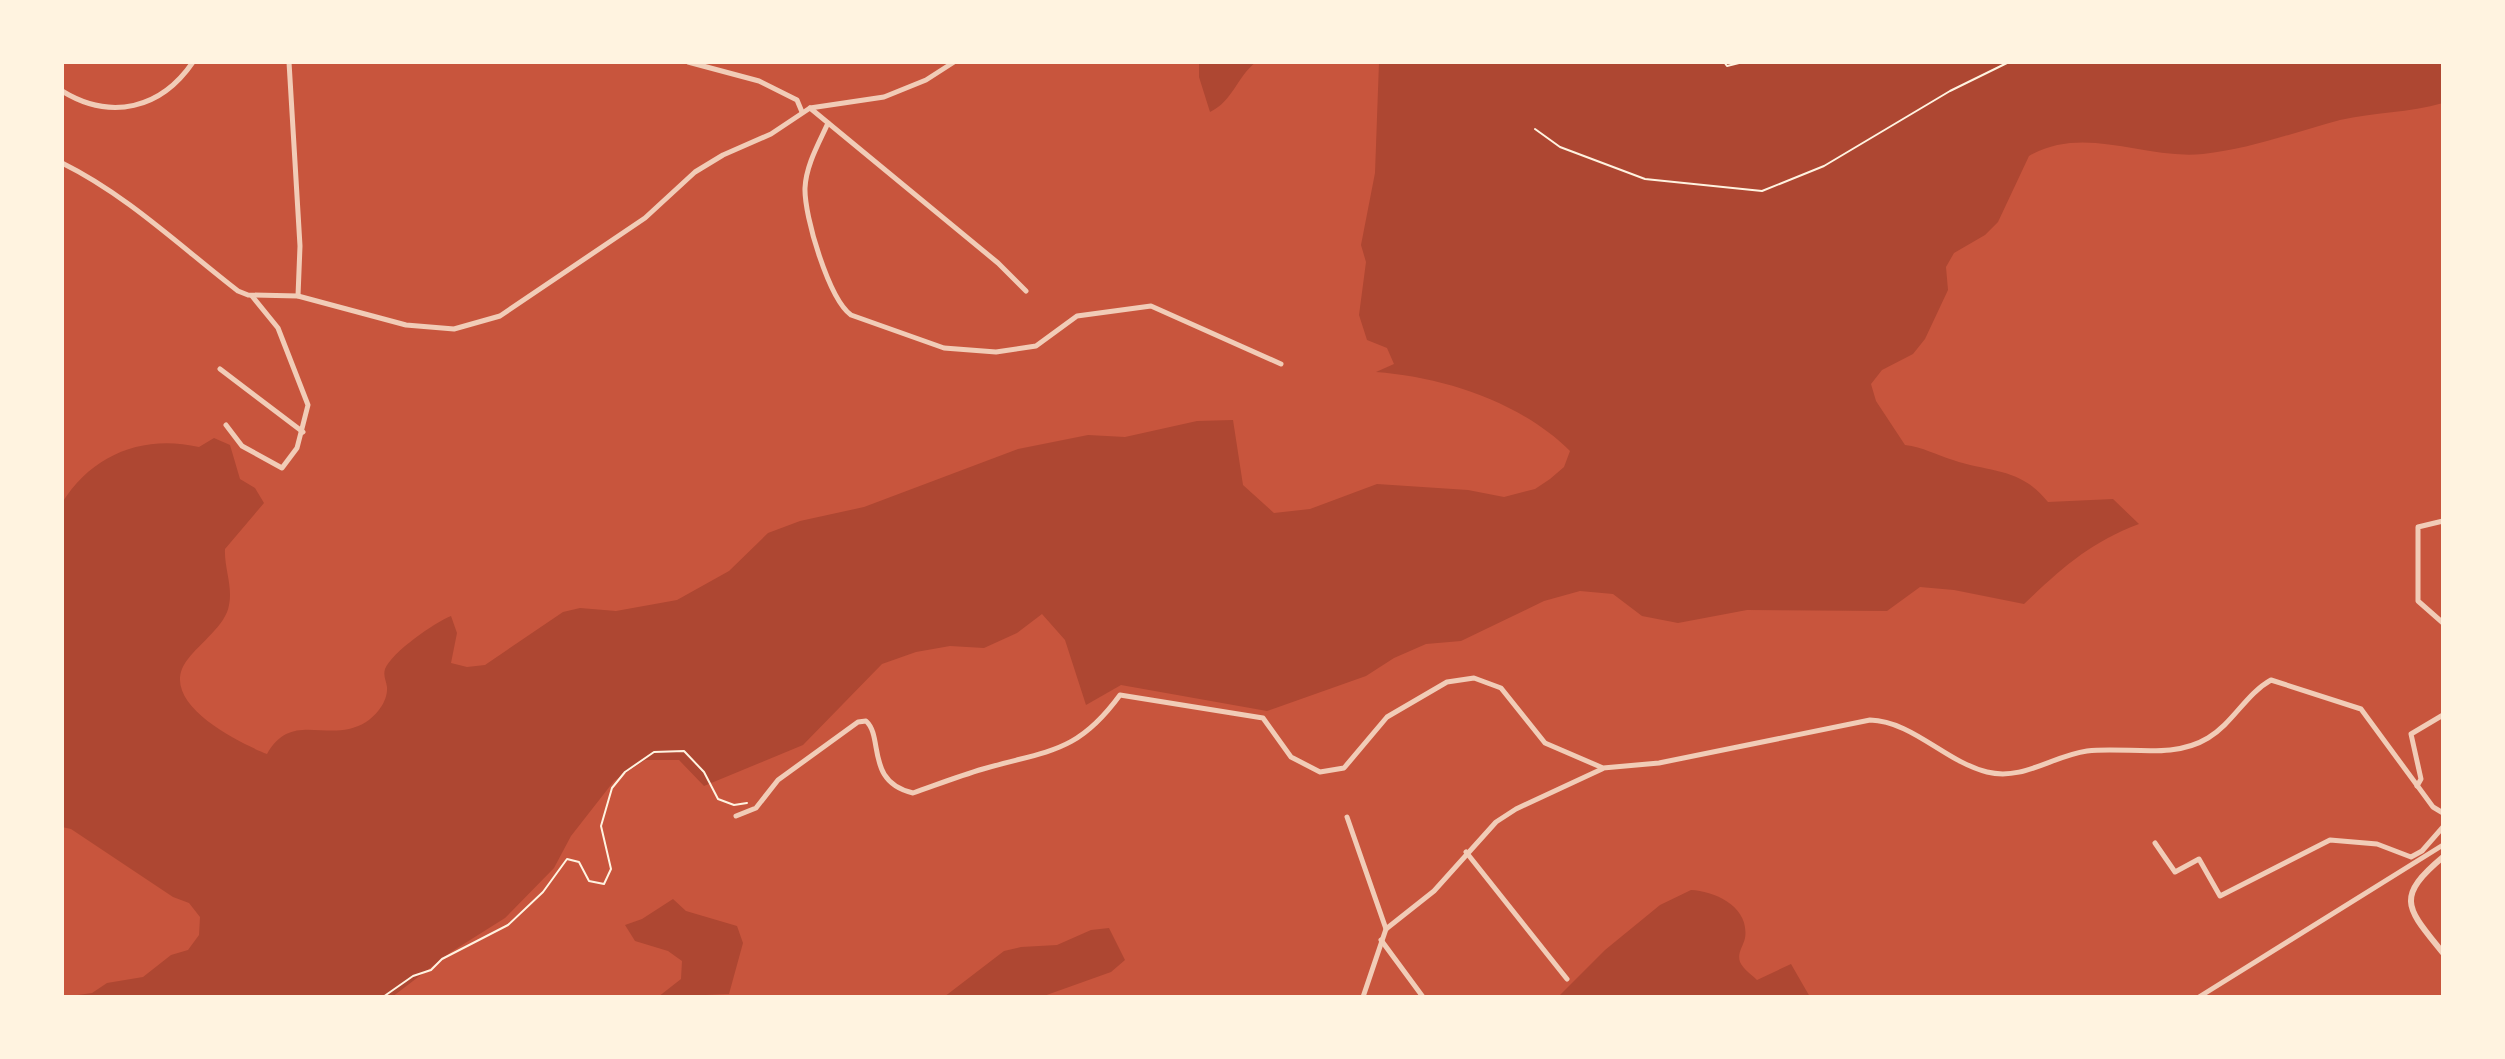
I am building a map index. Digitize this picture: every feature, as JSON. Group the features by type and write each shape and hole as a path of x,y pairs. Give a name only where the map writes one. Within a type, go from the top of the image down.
{"street":[{"path":"62,91 94,106 140,104 160,97 193,62"},
{"path":"289,62 300,246 298,296"},
{"path":"688,62 759,81 797,100 802,112"},
{"path":"62,163 86,174 238,291 252,295 298,296 406,325 454,329 500,316 645,218 695,172 771,134 802,112 810,108 884,97 926,80 954,62"},
{"path":"810,108 998,263 1026,291"},
{"path":"828,123 810,163 805,189 827,275 840,304 851,315 944,348 996,352 1036,346 1077,316 1151,306 1281,364"},
{"path":"226,425 242,446 282,468 294,455 303,432 306,399 278,328 252,295"},
{"path":"220,369 303,432"},
{"path":"2443,521 2418,527 2418,601 2443,623"},
{"path":"736,816 756,808 778,780 858,722 866,721 871,725 876,763 891,781 913,793 984,768 1047,755 1100,722 1120,695 1263,718 1291,757 1320,772 1344,768 1387,717 1447,682 1474,678 1501,688 1545,743 1603,768"},
{"path":"1363,997 1386,929 1434,891 1496,822 1516,809 1603,768 1659,763 1870,720 1891,723 1983,771 2013,774 2086,751 2172,750 2190,745 2208,738 2258,687 2271,680 2361,709 2433,807 2443,813"},
{"path":"2417,786 2421,779 2411,734 2443,715"},
{"path":"1347,817 1386,929"},
{"path":"2155,843 2175,872 2199,859 2205,864 2220,896 2330,840 2377,844 2411,857 2422,851 2443,827"},
{"path":"2199,997 2443,845"},
{"path":"1466,852 1567,979"},
{"path":"2443,857 2417,878 2411,904 2412,912 2443,953"},
{"path":"1381,939 1423,997"}],"path":[{"path":"1724,62 1727,66 1743,62"},
{"path":"1535,129 1560,147 1645,179 1762,191 1824,166 1950,91 2009,62"},
{"path":"2273,62 2284,62"},
{"path":"383,997 413,976 431,970 442,959 508,925 543,892 567,859 579,862 589,881 604,884 611,869 601,838 607,800 625,772 654,752 684,751 705,774 721,801 734,805 753,799"}],"shaded area":[{"path":"1199,62 1256,62 1224,102 1210,112 1199,77"},
{"path":"1379,62 2443,62 2443,103 2340,120 2221,152 2181,154 2071,143 2029,156 1998,222 1985,235 1954,253 1946,267 1948,290 1925,339 1913,354 1882,370 1871,384 1876,401 1905,445 2016,477 2027,482 2048,502 2113,499 2139,524 2105,539 2077,558 2024,604 1954,590 1920,587 1887,611 1747,610 1678,623 1642,616 1613,594 1580,591 1544,601 1461,641 1426,644 1394,658 1366,676 1267,711 1121,685 1086,705 1065,640 1042,614 1017,633 984,648 950,646 916,652 882,664 803,745 704,786 679,760 645,760 614,781 571,836 554,868 505,918 451,952 392,997 64,997 92,993 107,983 143,977 171,955 188,950 199,935 200,917 189,903 173,897 71,829 62,827 62,503 88,472 121,452 159,443 199,447 214,438 230,445 240,479 255,488 264,503 225,549 230,591 227,612 218,627 188,659 180,675 182,690 204,718 237,740 267,754 288,733 352,728 370,719 386,697 384,671 389,662 414,639 451,616 457,633 451,663 467,667 485,665 563,612 580,608 616,611 677,600 729,571 768,533 800,521 864,507 1018,449 1088,435 1125,437 1197,421 1233,420 1243,485 1274,513 1310,509 1377,484 1468,490 1504,497 1535,489 1550,479 1564,467 1570,451 1528,419 1505,406 1454,386 1376,372 1394,364 1387,348 1367,340 1359,315 1366,262 1361,245 1375,173"},
{"path":"1691,890 1720,897 1736,909 1745,927 1739,959 1748,972 1757,980 1791,964 1810,997 1558,997 1605,950 1660,905"},
{"path":"673,899 686,911 737,926 743,943 729,994 658,997 681,979 682,961 668,951 635,941 625,925 642,919"},
{"path":"1109,928 1125,960 1111,972 1041,997 944,997 1004,951 1057,945 1091,930"}]}
